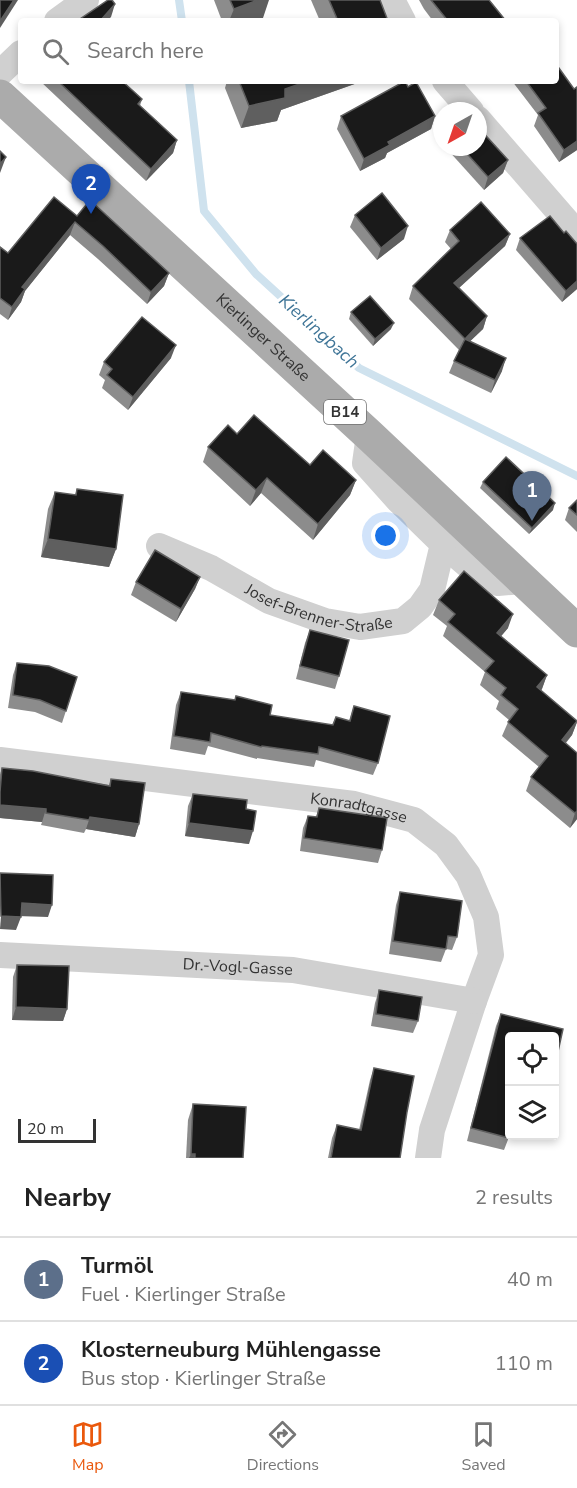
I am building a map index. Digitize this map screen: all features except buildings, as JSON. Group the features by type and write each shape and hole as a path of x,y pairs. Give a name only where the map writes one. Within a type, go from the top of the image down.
{"main road":[{"name":"Kierlinger Straße","path":"0,96 369,435 577,631"}],"street":[{"path":"61,18 86,0"},
{"path":"392,0 401,18"},
{"path":"0,73 18,55"},
{"path":"448,84 463,102"},
{"path":"487,129 577,233"},
{"path":"369,435 365,463 399,501 443,544 484,579 498,584 524,581"},
{"name":"Josef-Brenner-Straße","path":"159,546 211,568 269,601 325,621 360,627 403,621 420,607 432,590 443,544"},
{"name":"Konradtgasse","path":"0,760 354,804 414,820 446,844 468,875 486,917 491,954 432,1130 428,1158"},
{"name":"Dr.-Vogl-Gasse","path":"0,955 293,970 474,1001"}],"waterway":[{"name":"Kierlingbach","path":"179,0 182,18"},
{"name":"Kierlingbach","path":"189,84 204,211 256,274 359,368 577,476"}],"place":[{"name":"Klosterneuburg Mühlengasse","path":"91,214"},
{"name":"Turmöl","path":"532,521"}]}
